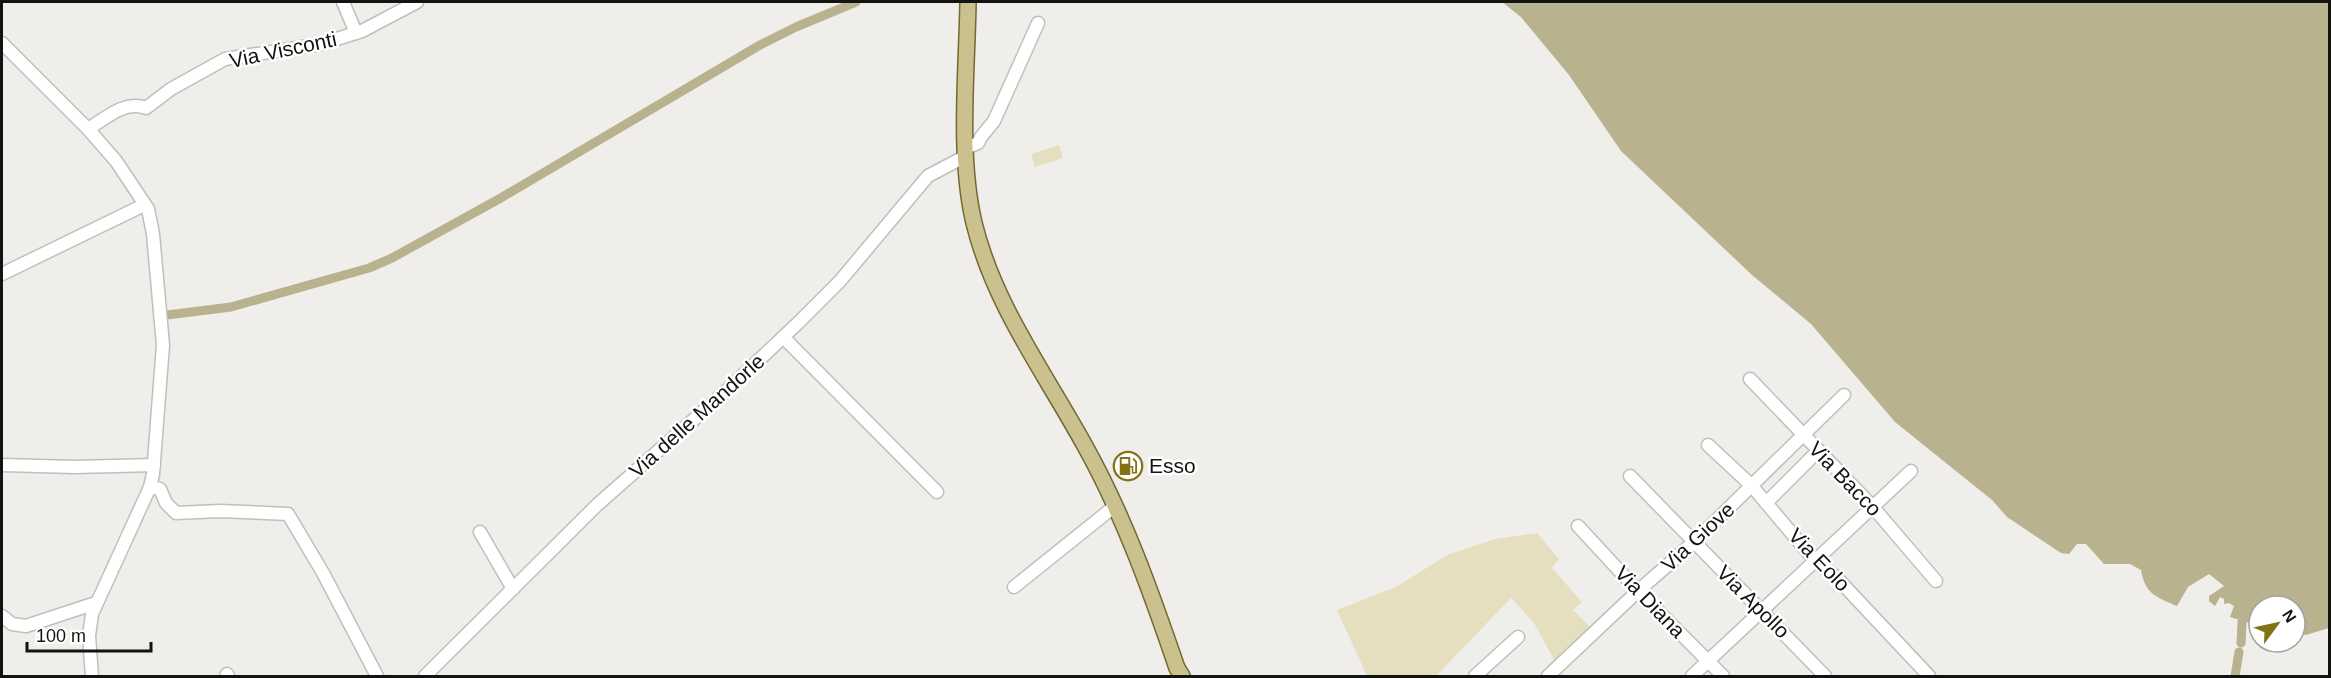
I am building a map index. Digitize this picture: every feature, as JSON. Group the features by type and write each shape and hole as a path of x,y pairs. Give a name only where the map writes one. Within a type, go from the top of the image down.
{"main road":[{"path":"968,2 966,152 970,202 975,225 997,290 1085,445 1115,506 1149,585 1178,674"}],"street":[{"path":"344,2 356,33"},
{"name":"Via Visconti","path":"88,129 120,109 136,104 146,108 153,105 171,89 225,59 321,44 356,33 417,2"},
{"name":"Via delle Mandorle","path":"425,676 597,505 724,393 783,337 840,280 928,176 978,143 994,121 1038,23"},
{"path":"2,43 88,129 116,161 148,209 153,234 163,345 154,465 150,487 92,614 89,636 92,676"},
{"path":"2,61 16,58"},
{"path":"2,274 144,205"},
{"path":"783,337 937,492"},
{"name":"Via Bacco","path":"1750,379 1872,506 1936,581"},
{"name":"Via Giove","path":"1548,676 1694,542 1844,395"},
{"name":"Via Eolo","path":"1708,445 1752,486 1815,561 1836,577 1929,676"},
{"path":"1766,503 1818,451"},
{"path":"2,465 75,467 154,465"},
{"path":"1692,676 1911,471"},
{"name":"Via Apollo","path":"1630,476 1826,676"},
{"path":"150,487 160,489 166,503 176,513 220,511 288,514 323,573 377,676"},
{"path":"1014,587 1115,506"},
{"name":"Via Diana","path":"1578,526 1638,591 1723,676"},
{"path":"480,532 513,589"},
{"path":"2,616 12,624 26,626 96,603"},
{"path":"1475,676 1518,637"}],"shaded area":[{"path":"1502,2 2329,2 2329,628 2307,635 2307,594 2247,594 2247,622 2230,617 2234,606 2229,603 2224,604 2224,599 2220,597 2215,606 2209,601 2209,596 2224,586 2209,574 2188,587 2177,606 2153,594 2145,584 2141,570 2130,564 2104,564 2086,544 2077,544 2069,554 2061,553 2007,517 1992,500 1895,422 1811,324 1752,275 1621,151 1569,75 1521,17"},
{"path":"1059,145 1063,158 1035,167 1031,154"},
{"path":"1537,533 1559,559 1552,568 1582,602 1573,610 1595,632 1558,667 1534,623 1511,598 1436,676 1367,676 1337,610 1396,587 1447,555 1495,539"}],"waterway":[{"path":"167,315 231,307 369,268 392,258 499,199 760,45 856,2"},
{"path":"2241,643 2242,622"},
{"path":"2235,676 2239,652"}],"place":[{"name":"Esso","path":"1128,466"}]}
